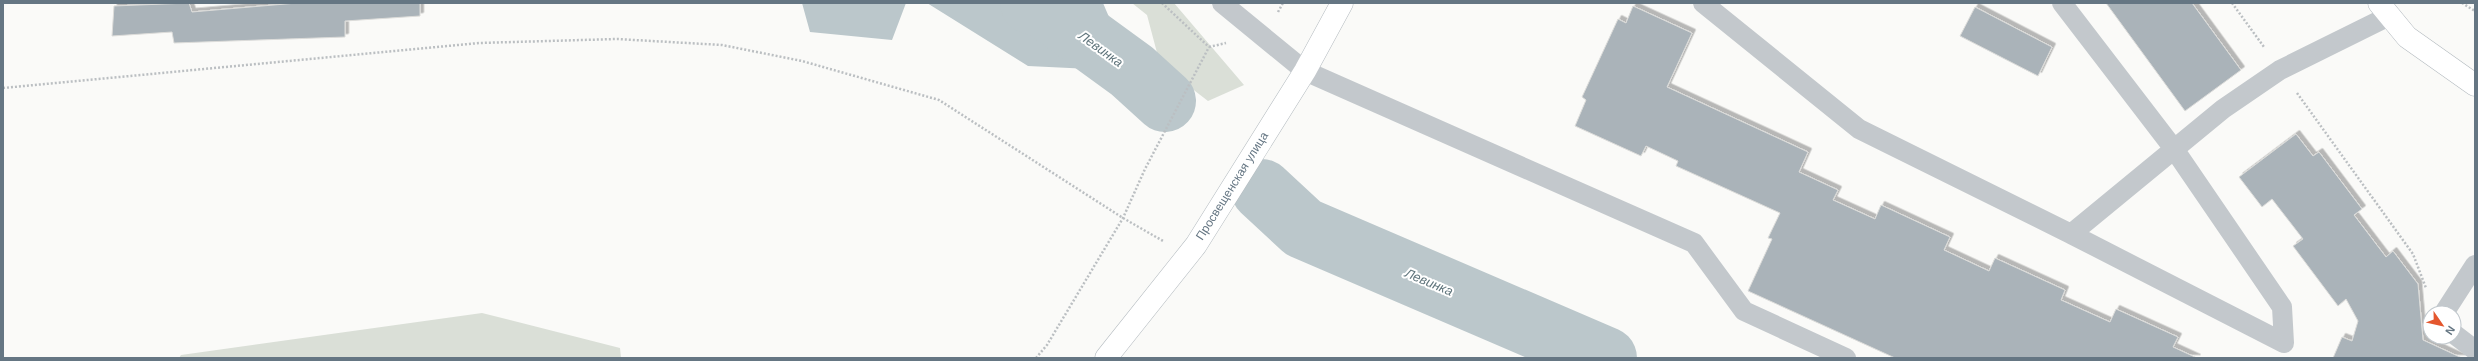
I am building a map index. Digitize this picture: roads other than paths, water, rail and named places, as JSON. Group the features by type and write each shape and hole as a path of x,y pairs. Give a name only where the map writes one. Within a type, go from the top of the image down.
{"main road":[{"name":"Просвещенская улица","path":"1106,358 1188,255 1304,71 1342,3"},
{"path":"2384,10 2407,37 2475,85"}],"lane":[{"path":"1222,3 1304,71 1694,243 1744,311 1846,358"},
{"path":"1703,3 1859,129 2071,234 2284,343 2282,307 2174,149 2062,3"},
{"path":"2071,234 2223,109 2280,70 2384,10"},
{"path":"2449,305 2475,265"},
{"path":"2462,340 2475,350"}],"water":[{"path":"802,3 906,3 892,40 810,32"},
{"path":"927,3 1103,3 1132,71 1028,66"}],"waterway":[{"name":"Левинка","path":"1031,3 1044,7 1132,71 1165,101"},
{"name":"Левинка","path":"1262,190 1303,228 1606,358"}]}
